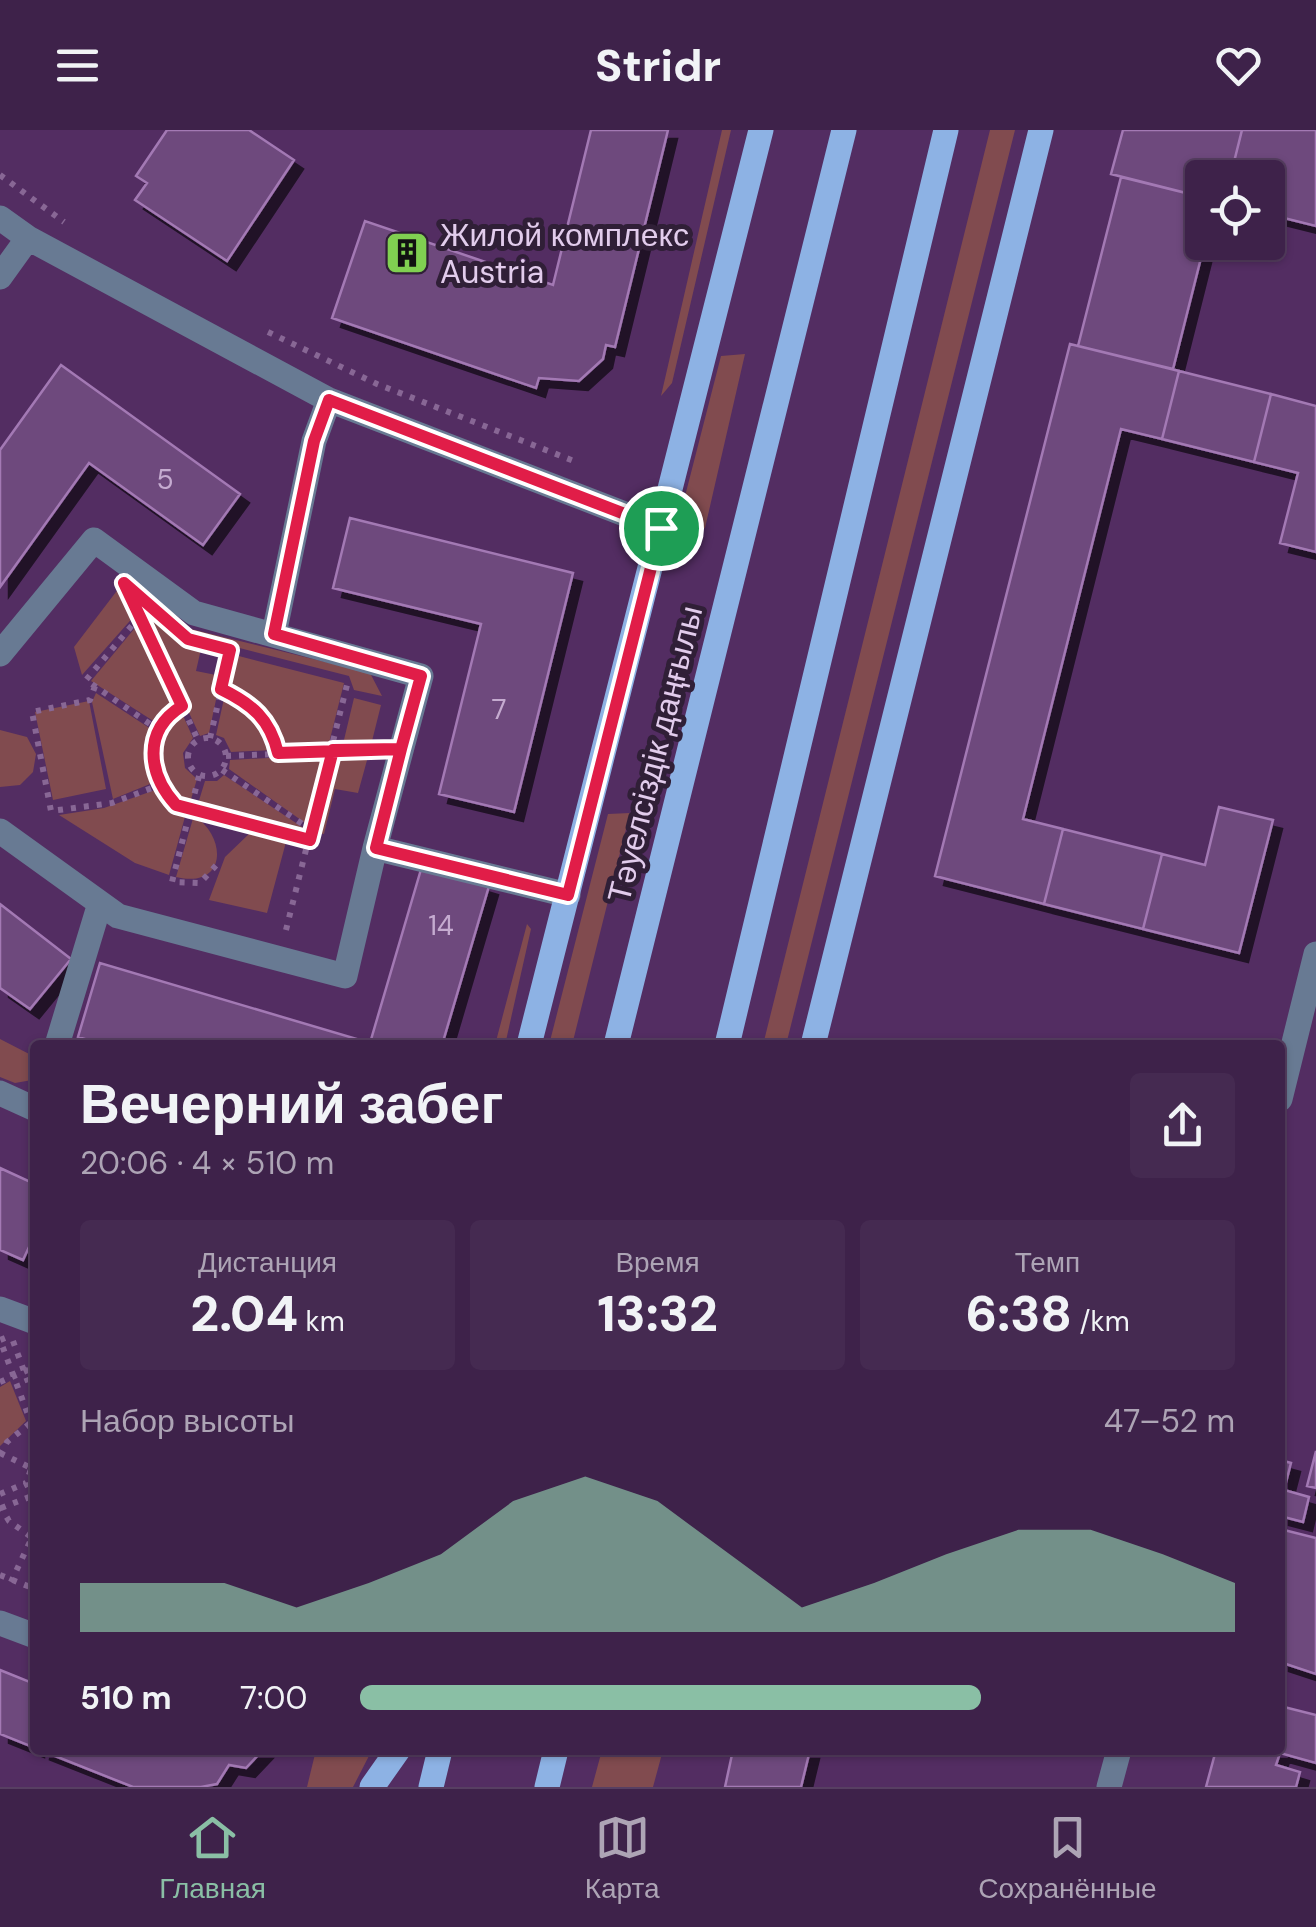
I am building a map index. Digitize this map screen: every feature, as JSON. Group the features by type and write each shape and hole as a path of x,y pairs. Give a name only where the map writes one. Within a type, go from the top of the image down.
{"main road":[{"path":"530,1040 761,130"},
{"name":"Тәуелсіздік даңғылы","path":"617,1040 844,130"},
{"path":"731,1040 946,130"},
{"path":"814,1040 1041,130"},
{"path":"372,1787 394,1755"},
{"path":"431,1787 439,1755"},
{"path":"548,1787 558,1755"},
{"path":"559,1755 562,1787"}],"street":[{"path":"0,218 28,238 329,400 661,528"},
{"path":"0,277 28,238"},
{"path":"274,634 314,441 329,400"},
{"path":"0,654 94,540 194,613 421,676 345,976 118,916 0,831"},
{"path":"376,848 568,895"},
{"path":"59,1040 100,904"},
{"path":"1285,1079 1316,954"},
{"path":"0,1093 30,1107"},
{"path":"0,1309 30,1320"},
{"path":"0,1623 30,1634"},
{"path":"1109,1787 1117,1755"}],"path":[{"path":"0,175 79,233"},
{"path":"252,324 377,384 576,462"},
{"path":"132,600 198,740"},
{"path":"140,616 86,680 160,731"},
{"path":"210,738 233,651 216,647"},
{"path":"286,930 314,842 313,831 348,681 330,676"},
{"path":"94,686 90,700 32,712 51,811 112,803 160,784"},
{"path":"221,689 244,700 268,721 278,753"},
{"path":"182,706 160,731 150,758 160,784 176,805 314,842"},
{"path":"210,738 221,744 226,756 222,770 212,776 199,776 187,761 189,749 198,740 210,738"},
{"path":"226,756 401,749"},
{"path":"222,770 313,831"},
{"path":"199,776 172,882 200,883 221,860"},
{"path":"30,1387 11,1336 0,1340 30,1415"},
{"path":"0,1382 30,1369"},
{"path":"30,1424 7,1442 0,1454 29,1468 26,1483 30,1492"},
{"path":"0,1494 26,1483"},
{"path":"30,1500 0,1507 9,1521 30,1534"},
{"path":"12,1582 30,1544"},
{"path":"0,1575 30,1587"}],"shaded area":[{"path":"722,130 731,130 672,383 661,396"},
{"path":"990,130 1015,130 787,1040 764,1040"},
{"path":"745,354 705,528 700,530 687,524 683,504 721,356"},
{"path":"127,578 187,628 370,673 382,696 354,690 349,676 185,634"},
{"path":"119,588 136,614 82,675 74,647"},
{"path":"137,603 182,642 201,649 196,671 221,676 209,733 200,736"},
{"path":"139,623 177,704 158,724 91,681"},
{"path":"235,655 344,683 328,747 280,749 269,718 227,686"},
{"path":"96,693 154,731 147,757 155,782 113,799 92,702"},
{"path":"225,694 265,722 274,750 231,752 224,738 216,735"},
{"path":"354,698 381,705 371,745 343,744"},
{"path":"89,701 106,789 53,800 35,712"},
{"path":"181,711 193,738 183,753 185,768 197,779 189,806 164,787 156,762 162,735"},
{"path":"0,730 27,737 36,754 33,772 20,785 0,787"},
{"path":"338,753 369,753 358,793 335,789 324,834 316,833"},
{"path":"324,755 308,825 229,769 230,760"},
{"path":"224,775 305,829 304,835 197,807 205,781 217,781"},
{"path":"158,789 172,808 186,813 169,875 135,863 59,815 104,808"},
{"path":"630,813 573,1040 550,1040 608,814"},
{"path":"194,815 213,837 216,860 204,876 176,877"},
{"path":"251,832 286,842 267,913 209,900 225,857"},
{"path":"527,924 531,929 506,1040 496,1040"},
{"path":"0,1039 30,1054 30,1080 15,1083 0,1077"},
{"path":"10,1381 26,1421 0,1446 0,1387"},
{"path":"315,1755 369,1755 353,1787 307,1787"},
{"path":"601,1755 662,1755 653,1787 592,1787"}],"building":[{"path":"167,130 249,130 294,160 227,261 135,200 147,183 136,176"},
{"name":"Жилой комплекс Austria","path":"591,130 668,130 615,347 606,345 603,359 579,381 539,378 536,388 332,318 365,221 553,285"},
{"path":"1123,130 1242,130 1234,160 1185,160 1185,193 1111,174"},
{"path":"1242,130 1316,130 1316,226 1285,218 1285,160 1234,160"},
{"path":"1121,177 1185,193 1185,260 1200,260 1173,369 1078,346"},
{"path":"1070,344 1179,371 1162,439 1121,429 1023,819 1063,829 1044,904 935,876"},
{"path":"61,365 240,494 203,545 89,463 0,587 0,450"},
{"path":"1179,371 1271,394 1254,462 1162,439"},
{"path":"1271,394 1316,406 1316,552 1280,543 1298,473 1254,462"},
{"path":"350,518 573,573 514,812 439,794 481,624 333,588"},
{"path":"1219,807 1273,820 1239,953 1143,929 1162,854 1205,865"},
{"path":"1063,829 1162,854 1143,929 1044,904"},
{"path":"422,866 489,886 443,1040 371,1040"},
{"path":"0,904 71,959 30,1009 0,988"},
{"path":"100,963 360,1040 78,1037"},
{"path":"0,1168 30,1182 30,1245 23,1260 0,1250"},
{"path":"1316,1451 1316,1488 1307,1486"},
{"path":"1285,1461 1291,1463 1285,1486"},
{"path":"1285,1490 1309,1497 1303,1522 1285,1517"},
{"path":"1285,1530 1316,1538 1316,1674 1285,1664"},
{"path":"0,1670 30,1682 30,1746 0,1734"},
{"path":"1285,1707 1316,1715 1316,1763 1285,1754"},
{"path":"53,1755 258,1755 246,1768 229,1765 217,1784 133,1787"},
{"path":"732,1755 809,1755 801,1787 725,1787"},
{"path":"1215,1755 1279,1755 1276,1765 1300,1772 1296,1787 1206,1787"}],"place":[{"name":"Жилой комплекс Austria","path":"407,253"}],"route":[{"path":"661,528 329,400 314,441 274,634 421,676 401,749 333,750 310,840 190,810 176,805 162,790 150,758 152,745 168,717 182,706 124,583 188,639 230,650 221,689 244,700 268,721 278,753 333,750 401,749 376,848 568,895 661,528"}]}
